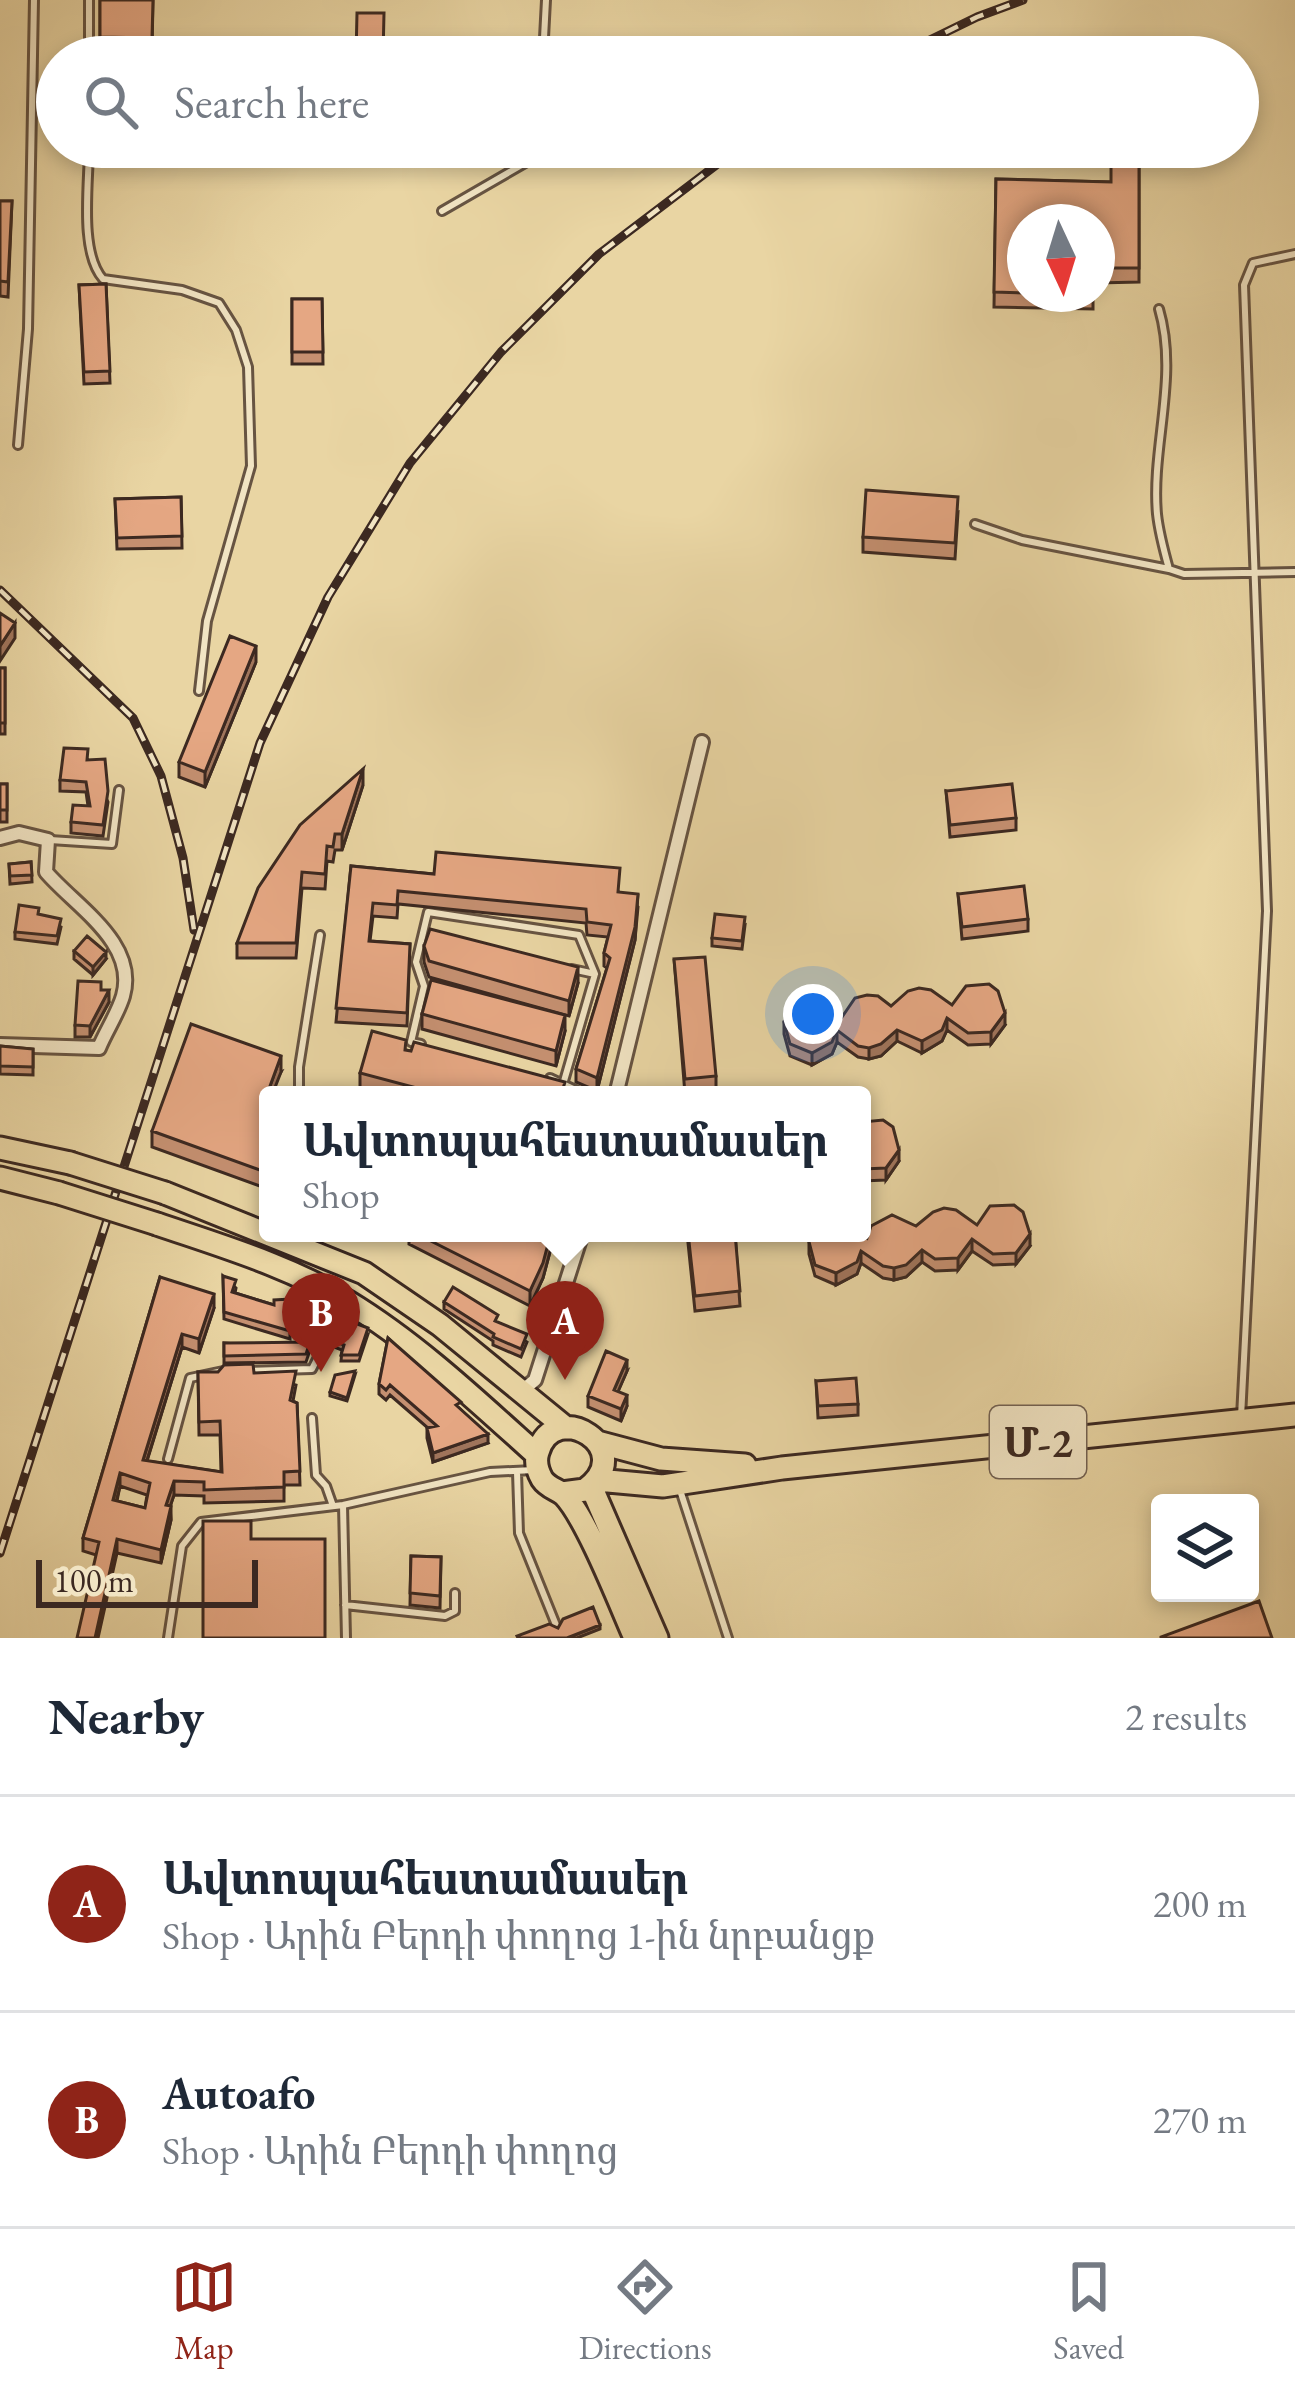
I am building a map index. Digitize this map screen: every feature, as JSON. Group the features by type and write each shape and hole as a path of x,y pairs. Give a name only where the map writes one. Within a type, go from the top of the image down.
{"main road":[{"path":"0,1148 70,1163 259,1225"},
{"path":"0,1178 237,1251 347,1301 447,1374 545,1483 562,1493 635,1638"},
{"path":"307,1242 364,1273 440,1325 566,1428 546,1438 530,1465"},
{"name":"Մ-2","path":"562,1493 578,1493 594,1483 663,1486 782,1468 1295,1415"},
{"name":"Մ-2","path":"566,1428 661,1459 782,1468"},
{"path":"598,1442 603,1461 594,1483 657,1638"}],"street":[{"path":"618,1086 702,742"},
{"path":"0,838 19,833 48,840 46,872 112,939 126,964 124,995 98,1048 0,1045"},
{"path":"522,1391 535,1380 579,1242"}],"lane":[{"path":"18,445 28,328 34,0"},
{"path":"89,0 89,36"},
{"path":"544,36 546,0"},
{"path":"89,168 89,250 94,269 103,279 182,290 219,303 236,330 248,368 251,466 208,621 199,691"},
{"path":"442,211 516,168"},
{"path":"1241,1421 1267,911 1244,285 1253,262 1295,254"},
{"path":"1159,309 1164,327 1166,410 1156,511 1169,569"},
{"path":"975,524 1022,540 1184,574 1295,572"},
{"path":"48,840 112,844 119,790"},
{"path":"430,1047 411,1042 424,986 416,962 428,912 579,935 595,974 564,1081"},
{"path":"299,1086 320,935"},
{"path":"423,935 443,939"},
{"path":"572,969 595,974"},
{"path":"424,986 443,991"},
{"path":"561,1022 581,1028"},
{"path":"545,1076 568,1086"},
{"path":"169,1459 190,1378 216,1371 312,1369 347,1301"},
{"path":"312,1418 316,1475 333,1506"},
{"path":"168,1638 182,1546 201,1522 343,1505 530,1465 518,1533 556,1625"},
{"path":"679,1484 728,1638"},
{"path":"343,1505 346,1638"},
{"path":"345,1604 445,1616 455,1611 455,1593"}],"building":[{"path":"100,0 153,0 152,36 100,36"},
{"path":"357,13 384,13 383,36 356,36"},
{"path":"1111,168 1139,168 1139,268 1115,268 1115,204 1007,204 1007,292 994,292 996,179 1111,182"},
{"path":"0,201 12,201 8,282 0,281"},
{"path":"106,284 110,371 84,372 79,285"},
{"path":"292,299 322,299 323,352 292,352"},
{"path":"866,490 958,497 955,543 863,537"},
{"path":"181,497 182,536 117,538 115,499"},
{"path":"0,613 15,623 0,646"},
{"path":"230,636 256,646 205,772 179,762"},
{"path":"0,668 5,668 5,723 0,723"},
{"path":"64,748 88,749 87,760 105,759 108,791 103,825 71,822 73,805 90,806 86,782 60,780"},
{"path":"363,769 342,834 335,834 333,847 327,846 325,874 302,872 296,943 237,943 258,888 300,825"},
{"path":"0,784 7,784 7,810 0,810"},
{"path":"1012,784 1016,818 950,825 946,791"},
{"path":"436,852 620,868 618,892 638,894 635,927 597,1078 576,1069 610,958 604,953 611,925 587,922 586,909 398,891 397,905 373,903 369,941 410,944 407,1013 336,1008 351,866 434,874"},
{"path":"31,862 32,875 10,876 9,864"},
{"path":"1024,886 1028,919 962,927 958,894"},
{"path":"19,905 61,919 57,936 15,932"},
{"path":"715,914 745,917 742,941 712,938"},
{"path":"430,929 578,967 569,1001 429,961 424,946"},
{"path":"87,936 106,952 93,967 74,951"},
{"path":"705,957 716,1076 685,1079 674,959"},
{"path":"431,980 565,1015 556,1051 422,1014"},
{"path":"78,981 101,982 101,990 109,990 90,1026 75,1025"},
{"path":"989,984 998,991 1005,1013 991,1032 968,1033 947,1018 942,1030 922,1041 897,1030 869,1048 858,1046 837,1030 832,1042 812,1053 790,1044 784,1022 797,1003 809,1000 821,1002 842,1017 855,998 867,995 878,996 891,1006 919,988 931,990 952,1005 966,986"},
{"path":"191,1024 281,1056 270,1086 259,1086 259,1170 152,1131"},
{"path":"372,1031 406,1040 405,1050 411,1051 414,1042 565,1082 564,1086 409,1086 360,1073"},
{"path":"0,1046 33,1049 33,1067 0,1066"},
{"path":"883,1120 893,1127 899,1150 886,1168 871,1169 871,1121"},
{"path":"1014,1205 1023,1212 1030,1234 1016,1253 993,1254 972,1239 958,1258 935,1259 922,1250 906,1265 894,1268 861,1251 857,1262 836,1273 815,1265 809,1242 871,1242 871,1226 892,1215 916,1226 944,1208 956,1210 977,1225 990,1206"},
{"path":"433,1242 549,1242 530,1291"},
{"path":"689,1242 736,1242 740,1291 695,1296"},
{"path":"223,1276 236,1280 232,1292 274,1305 274,1300 290,1299 290,1331 224,1312"},
{"path":"160,1277 214,1294 199,1339 182,1334 143,1460 222,1472 220,1421 199,1422 198,1372 253,1364 254,1373 296,1371 290,1400 297,1403 300,1471 284,1472 284,1487 204,1490 204,1482 174,1481 161,1550 117,1539 95,1638 77,1638 99,1542 83,1538","holes":["120,1473 150,1483 145,1508 113,1500"]},
{"path":"453,1287 498,1315 495,1321 527,1334 521,1349 493,1337 444,1302"},
{"path":"344,1319 368,1328 359,1355 341,1355 344,1345 334,1341"},
{"path":"388,1338 461,1402 456,1405 488,1434 433,1453 427,1428 437,1426 390,1385 386,1390 379,1384"},
{"path":"310,1342 306,1354 224,1356 224,1343"},
{"path":"606,1351 627,1360 614,1390 627,1395 621,1409 588,1396"},
{"path":"355,1371 347,1398 330,1392 335,1375"},
{"path":"856,1378 858,1404 818,1406 816,1381"},
{"path":"203,1521 251,1521 251,1539 325,1539 325,1638 203,1638"},
{"path":"411,1556 441,1557 440,1596 410,1593"},
{"path":"1259,1601 1272,1638 1161,1638"},
{"path":"593,1607 600,1625 567,1638 517,1636 549,1624 558,1628 563,1619"}],"railway":[{"path":"938,36 1023,0"},
{"path":"0,1553 260,743 328,597 410,463 501,352 599,254 712,168"},
{"path":"0,590 133,718 161,776 183,858 194,930"}],"place":[{"name":"Autoafo","path":"321,1372"},
{"name":"Ավտոպահեստամասեր","path":"565,1380"}]}
